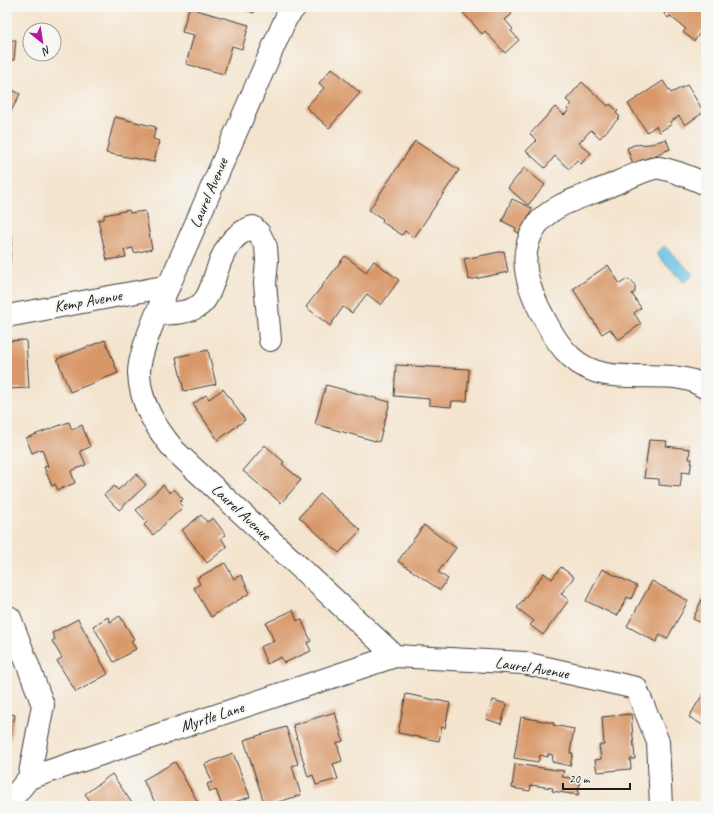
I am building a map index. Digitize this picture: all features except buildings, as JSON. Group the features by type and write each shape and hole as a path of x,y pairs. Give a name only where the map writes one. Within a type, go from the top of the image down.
{"street":[{"name":"Laurel Avenue","path":"295,7 286,18 169,286 141,355 139,372 141,391 148,412 159,432 175,451 395,656 524,663 636,688 658,742 661,806"},
{"path":"706,184 659,168 639,174 556,208 536,226 528,244 525,262 527,281 538,307 556,341 571,358 590,369 616,377 670,377 693,381 706,388"},
{"path":"158,314 182,312 198,307 208,294 221,260 230,242 243,230 253,227 260,233 266,247 267,261 265,283 270,340"},
{"name":"Kemp Avenue","path":"7,316 169,286"},
{"path":"7,616 10,618 43,705 29,778 7,805"},
{"name":"Myrtle Lane","path":"29,778 395,656"}],"water":[{"path":"664,246 693,274 684,282 656,254"}]}
